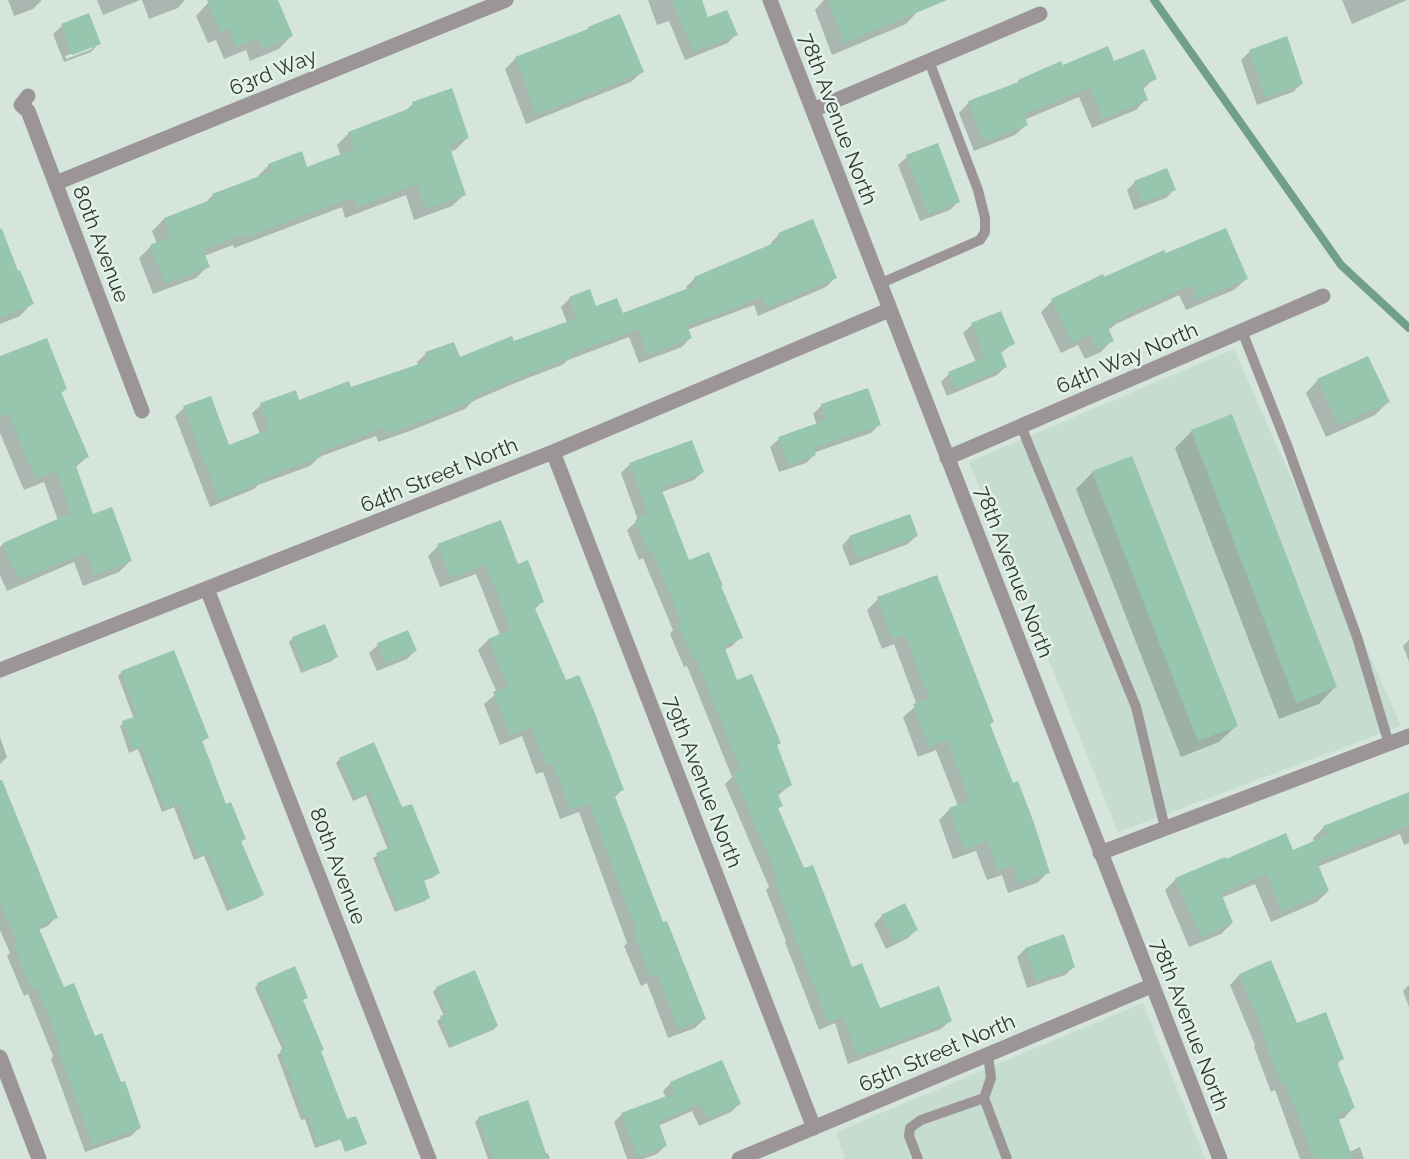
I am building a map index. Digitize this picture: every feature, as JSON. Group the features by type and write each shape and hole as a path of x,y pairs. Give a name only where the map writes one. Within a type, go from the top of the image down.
{"street":[{"name":"63rd Way","path":"56,183 506,0"},
{"name":"78th Avenue North","path":"770,0 1220,1159"},
{"path":"813,110 1040,14"},
{"name":"80th Avenue","path":"28,96 21,105 28,111 142,411"},
{"name":"64th Way North","path":"947,458 1323,296"},
{"name":"64th Street North","path":"0,670 553,452 889,310"},
{"name":"79th Avenue North","path":"553,452 814,1128"},
{"name":"80th Avenue","path":"207,589 429,1159"},
{"path":"1100,853 1409,736"},
{"name":"65th Street North","path":"739,1159 1151,986"},
{"path":"0,1056 39,1159"}],"lane":[{"path":"879,284 980,240 985,232 985,219 978,190 929,61"},
{"path":"1242,331 1287,445 1353,627 1389,744"},
{"path":"1021,426 1136,707 1165,828"},
{"path":"988,1055 991,1077 984,1098 1007,1159"},
{"path":"918,1159 909,1136 910,1128 921,1120 984,1098"}],"shaded area":[{"path":"1234,349 1401,726 1118,832 969,462"},
{"path":"1143,1003 1205,1159 845,1159 836,1132"}],"building":[{"path":"207,0 278,0 293,36 263,49 258,38 237,47 229,28 220,32"},
{"path":"672,0 702,0 708,17 727,10 738,35 694,52"},
{"path":"828,0 947,0 844,43"},
{"path":"89,13 101,44 72,55 61,24"},
{"path":"620,14 644,72 536,115 515,57"},
{"path":"1287,36 1303,84 1265,98 1249,50"},
{"path":"1108,46 1114,61 1144,49 1157,79 1142,85 1148,100 1102,119 1090,87 1024,115 1028,125 984,142 968,101 1019,82 1018,80 1061,61 1063,65"},
{"path":"452,88 469,138 449,145 466,195 426,209 417,184 357,207 354,197 246,237 245,234 203,250 210,267 165,284 150,245 170,237 164,218 213,199 212,194 271,172 268,164 302,151 307,167 354,149 348,132 413,107 412,102"},
{"path":"938,143 960,202 928,214 906,155"},
{"path":"1167,168 1176,190 1143,203 1134,181"},
{"path":"813,219 837,278 767,308 762,297 687,326 692,338 648,355 638,329 571,354 573,357 474,396 476,400 420,422 386,434 384,428 319,452 321,457 264,478 265,481 219,499 183,406 211,396 229,445 269,429 260,403 296,390 299,400 349,381 351,387 428,361 425,352 454,342 460,357 512,336 514,341 577,318 569,297 590,289 596,306 617,298 623,313 697,285 694,277 781,240 778,233"},
{"path":"1226,228 1248,279 1197,300 1191,285 1123,316 1124,318 1107,326 1114,341 1097,349 1090,334 1072,343 1051,299 1103,274 1104,277 1164,250 1166,253"},
{"path":"0,229 2,229 34,304 0,318"},
{"path":"1001,311 1015,344 1000,350 1007,367 955,389 948,372 985,357 971,323"},
{"path":"47,338 67,389 61,392 89,457 75,463 93,514 112,507 132,561 94,575 86,552 19,580 3,543 71,513 56,471 36,479 8,413 0,416 0,356"},
{"path":"1368,356 1390,402 1339,425 1317,379"},
{"path":"868,388 881,425 813,448 816,455 788,465 778,437 826,420 821,404"},
{"path":"1232,414 1337,687 1296,703 1191,430"},
{"path":"692,440 704,472 661,488 689,560 709,552 743,638 724,646 737,680 752,674 781,743 777,745 792,785 777,792 783,806 778,808 804,868 813,865 852,967 862,963 880,1008 939,986 952,1021 857,1056 843,1016 828,1022 774,880 778,878 733,774 741,770 696,658 693,659 677,624 681,622 652,551 648,552 635,520 648,514 629,463"},
{"path":"1132,456 1238,726 1198,741 1092,471"},
{"path":"910,514 918,536 858,559 849,536"},
{"path":"501,520 518,564 528,560 544,602 534,606 566,680 579,675 594,711 624,790 614,794 663,922 667,921 706,1019 678,1029 657,974 651,977 634,934 637,933 589,803 570,810 553,763 546,765 532,727 510,736 493,692 508,686 488,639 511,629 486,565 450,578 437,544"},
{"path":"937,575 994,722 990,724 1013,783 1018,781 1050,873 1019,883 1013,865 998,871 987,841 964,850 949,808 970,800 947,740 929,747 913,704 929,698 905,635 893,639 877,597"},
{"path":"325,624 338,657 304,670 292,637"},
{"path":"408,630 417,651 386,664 377,643"},
{"path":"174,650 209,738 202,740 226,804 231,802 246,839 241,841 264,895 231,908 208,854 198,857 178,804 165,809 141,747 133,750 122,721 137,716 121,671"},
{"path":"374,742 402,807 412,804 440,873 424,880 430,898 398,910 376,853 391,847 370,792 356,798 339,758"},
{"path":"0,780 2,780 58,918 38,926 64,987 74,983 95,1036 102,1033 121,1082 125,1081 141,1128 93,1145 58,1050 61,1048 37,987 32,989 14,947 18,945 0,902"},
{"path":"1409,792 1409,825 1317,862 1329,891 1282,912 1266,874 1221,893 1233,923 1201,937 1175,878 1286,833 1293,850 1327,835 1323,826"},
{"path":"905,903 918,930 895,942 881,915"},
{"path":"1064,934 1075,967 1036,981 1025,948"},
{"path":"1271,960 1297,1023 1326,1012 1344,1059 1337,1062 1355,1108 1337,1114 1353,1159 1314,1159 1285,1082 1281,1083 1263,1036 1265,1035 1239,974"},
{"path":"295,966 308,998 303,1000 324,1050 321,1051 347,1119 356,1116 367,1144 345,1152 340,1138 319,1146 308,1116 305,1117 280,1050 286,1048 257,983"},
{"path":"475,970 498,1026 453,1046 440,1016 448,1013 436,987"},
{"path":"722,1060 741,1104 707,1119 700,1104 658,1122 667,1146 637,1157 621,1113 675,1093 670,1082"},
{"path":"528,1100 548,1159 493,1159 478,1117"}],"waterway":[{"path":"1154,0 1341,265 1409,328"}]}
